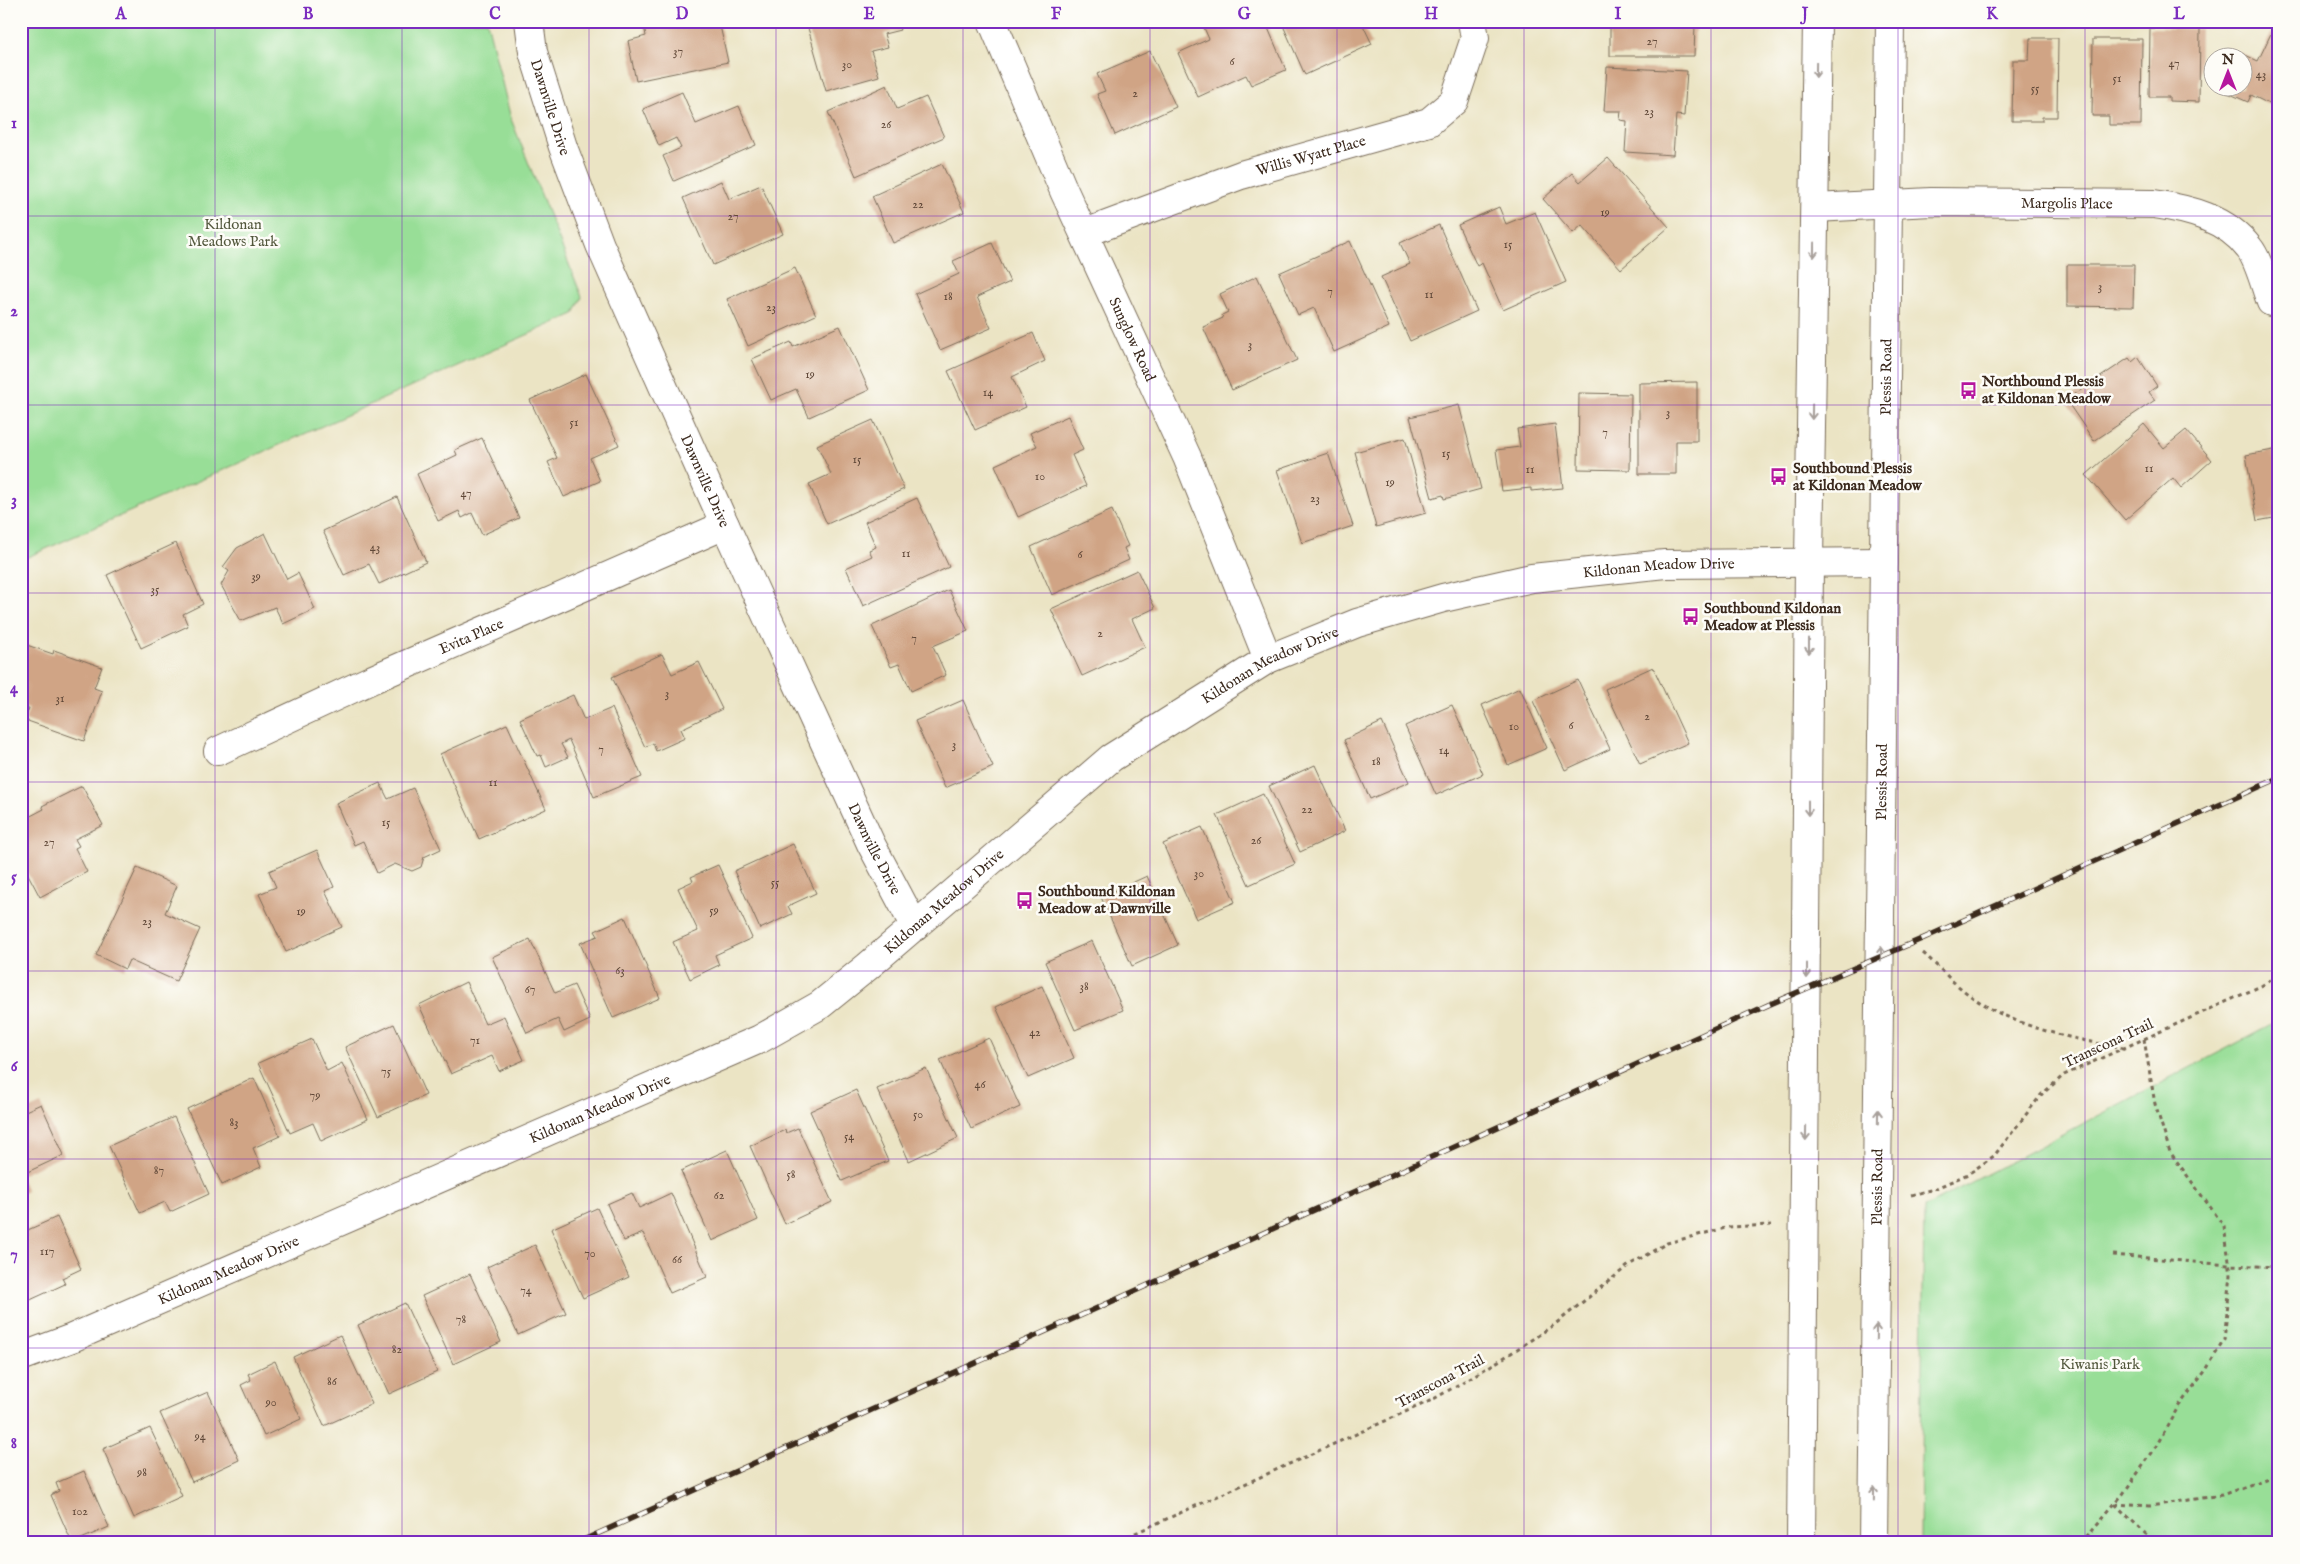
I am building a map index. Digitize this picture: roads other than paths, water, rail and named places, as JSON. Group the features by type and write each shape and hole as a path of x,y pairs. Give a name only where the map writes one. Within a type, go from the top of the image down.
{"street":[{"name":"Dawnville Drive","path":"529,21 533,52 551,109 600,245 725,525 871,844 915,927"},
{"name":"Sunglow Road","path":"992,21 1027,106 1187,457 1268,659"},
{"name":"Willis Wyatt Place","path":"1085,233 1241,175 1429,122 1454,101 1475,38 1472,21"},
{"path":"1801,1543 1809,562 1817,21"},
{"name":"Plessis Road","path":"1873,1543 1890,21"},
{"name":"Margolis Place","path":"1815,208 1931,202 2154,204 2185,208 2223,224 2250,249 2271,302"},
{"name":"Evita Place","path":"218,751 373,679 725,525"},
{"name":"Kildonan Meadow Drive","path":"21,1357 72,1338 760,1039 820,1005 915,927 1111,758 1268,659 1357,623 1443,598 1532,578 1665,564 1884,562"}],"railway":[{"path":"577,1543 1768,1005 1924,938 2279,778"}],"place":[{"name":"Northbound Plessis at Kildonan Meadow","path":"1968,390"},
{"name":"Southbound Plessis at Kildonan Meadow","path":"1779,477"},
{"name":"Southbound Kildonan Meadow at Plessis","path":"1690,617"},
{"name":"Southbound Kildonan Meadow at Dawnville","path":"1024,900"}],"park label":[{"name":"Kildonan Meadows Park","path":"233,232"},
{"name":"Kiwanis Park","path":"2100,1364"}]}
